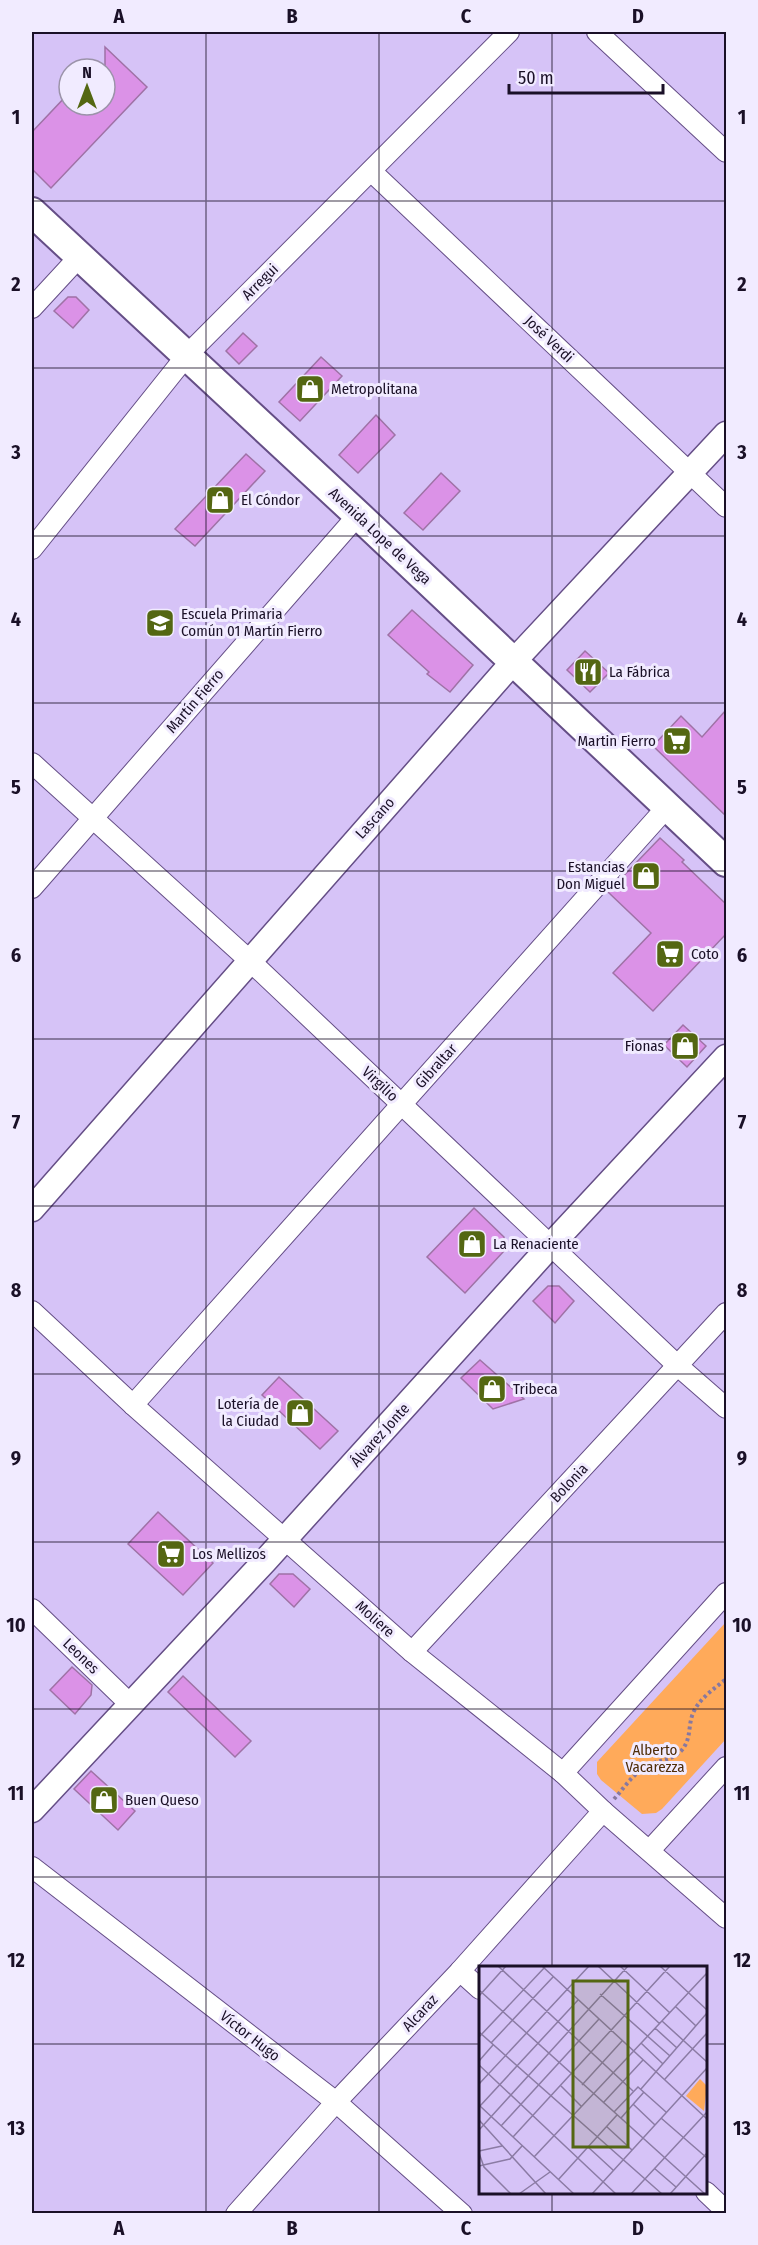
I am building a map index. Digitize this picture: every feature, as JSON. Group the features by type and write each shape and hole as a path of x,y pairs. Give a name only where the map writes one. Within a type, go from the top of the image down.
{"main road":[{"name":"Avenida Lope de Vega","path":"32,212 358,514 726,862"}],"street":[{"name":"Arregui","path":"32,549 187,355 509,32"},
{"path":"597,32 726,152"},
{"name":"José Verdi","path":"371,171 726,507"},
{"path":"32,308 80,256"},
{"name":"Lascano","path":"32,1209 514,661 726,434"},
{"name":"Martín Fierro","path":"32,888 358,514"},
{"name":"Virgilio","path":"32,763 249,960 678,1366 726,1408"},
{"name":"Gibraltar","path":"133,1405 667,807"},
{"name":"Álvarez Jonte","path":"32,1810 285,1539 551,1245 726,1057"},
{"name":"Moliere","path":"32,1311 133,1405 412,1652 563,1773 603,1811 726,1918"},
{"name":"Bolonia","path":"412,1652 726,1313"},
{"path":"563,1773 726,1593"},
{"name":"Leones","path":"32,1609 130,1704"},
{"path":"650,1850 726,1767"},
{"name":"Alcaraz","path":"236,2214 336,2102 460,1971 603,1811"},
{"name":"Víctor Hugo","path":"32,1867 336,2102 462,2214"},
{"path":"460,1971 479,1988"},
{"path":"707,2194 726,2211"}],"path":[{"path":"603,1811 633,1776 651,1764 671,1759 682,1750 689,1737 691,1718 698,1704 726,1679"}],"green space":[{"name":"Alberto Vacarezza","path":"726,1622 726,1739 662,1809 656,1813 642,1814 601,1780 597,1774 597,1762"}],"building":[{"path":"105,47 116,57 105,57"},
{"path":"117,58 147,87 51,188 32,169 32,132 57,106 57,117 117,117"},
{"path":"68,297 76,297 89,310 73,328 54,311"},
{"path":"243,333 257,346 239,364 226,351"},
{"name":"Metropolitana","path":"321,357 342,376 300,421 279,402"},
{"path":"376,415 395,435 358,473 339,455"},
{"name":"El Cóndor","path":"246,454 265,471 195,546 175,529"},
{"path":"441,473 460,491 423,530 404,513"},
{"path":"412,610 473,665 450,692 427,674 429,672 388,635"},
{"name":"La Fábrica","path":"585,651 609,673 590,692 567,670"},
{"path":"726,710 726,816 653,746 681,716 702,737"},
{"name":"Coto","path":"660,838 726,904 726,934 653,1011 613,973 651,933 608,892"},
{"name":"Fionas","path":"683,1025 706,1046 687,1067 664,1045"},
{"name":"La Renaciente","path":"474,1208 504,1237 504,1251 465,1293 427,1257"},
{"path":"548,1286 559,1286 574,1301 555,1323 533,1301"},
{"name":"Tribeca","path":"480,1360 524,1399 493,1409 461,1378"},
{"name":"Lotería de la Ciudad","path":"279,1377 338,1431 320,1449 262,1395"},
{"name":"Los Mellizos","path":"158,1512 213,1563 183,1595 128,1544"},
{"path":"279,1574 293,1574 310,1589 294,1607 270,1584"},
{"path":"72,1667 92,1685 91,1695 75,1714 50,1690"},
{"path":"183,1676 251,1741 235,1757 168,1692"},
{"name":"Buen Queso","path":"91,1771 135,1811 118,1830 74,1789"}],"place":[{"name":"Metropolitana","path":"310,389"},
{"name":"El Cóndor","path":"220,500"},
{"name":"Escuela Primaria Común 01 Martín Fierro","path":"160,623"},
{"name":"La Fábrica","path":"588,672"},
{"name":"Martin Fierro","path":"677,741"},
{"name":"Estancias Don Miguel","path":"646,876"},
{"name":"Coto","path":"670,954"},
{"name":"Fionas","path":"685,1046"},
{"name":"La Renaciente","path":"472,1244"},
{"name":"Tribeca","path":"492,1389"},
{"name":"Lotería de la Ciudad","path":"300,1413"},
{"name":"Los Mellizos","path":"171,1554"},
{"name":"Buen Queso","path":"104,1800"}]}
